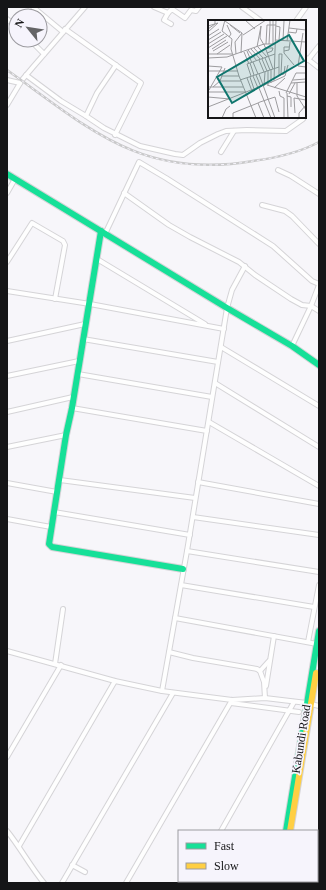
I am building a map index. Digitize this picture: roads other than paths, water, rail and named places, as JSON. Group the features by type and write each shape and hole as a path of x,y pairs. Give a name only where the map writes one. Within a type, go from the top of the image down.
{"street":[{"path":"33,7 64,31 141,83 115,135"},
{"path":"7,105 26,75 85,7"},
{"path":"154,7 168,14"},
{"path":"171,24 164,20 172,9 184,18 189,11 196,11 199,7"},
{"path":"242,7 260,20"},
{"path":"297,20 306,7"},
{"path":"319,46 306,58 319,68"},
{"path":"38,48 44,54"},
{"path":"86,116 97,93 116,65"},
{"path":"26,75 61,101 115,135 140,146 174,154 183,155 200,143 226,131 286,131 303,119"},
{"path":"7,80 20,83"},
{"path":"221,152 234,131"},
{"path":"183,569 52,547 49,544 85,324 103,232 139,162 273,246 312,281 319,284 311,306 292,346"},
{"path":"278,170 319,194"},
{"path":"7,174 292,346 319,365"},
{"path":"7,193 16,179"},
{"path":"124,193 190,237 245,266 291,299 302,305 311,306 319,311"},
{"path":"262,205 284,211 292,216 319,244"},
{"path":"7,262 32,223 63,241 64,245 55,299"},
{"path":"97,260 208,325"},
{"path":"162,692 190,535 227,308 232,290 245,266"},
{"path":"7,291 90,304 224,329"},
{"path":"7,341 85,324"},
{"path":"83,339 218,362"},
{"path":"221,347 319,406"},
{"path":"7,376 79,360"},
{"path":"78,374 212,397"},
{"path":"215,383 319,448"},
{"path":"7,412 73,397"},
{"path":"72,408 207,431"},
{"path":"209,422 319,486"},
{"path":"7,446 66,435"},
{"path":"60,480 195,498"},
{"path":"198,482 319,504"},
{"path":"7,483 57,492"},
{"path":"54,512 190,535"},
{"path":"192,517 319,535"},
{"path":"7,519 51,527"},
{"path":"187,551 319,572"},
{"path":"181,585 314,607"},
{"path":"308,642 319,585"},
{"path":"55,664 64,609"},
{"path":"175,618 317,644"},
{"name":"Kabundi Road","path":"287,830 309,703 319,631"},
{"path":"265,698 265,688 274,636"},
{"path":"7,651 115,681 162,692 232,701 289,712 299,712"},
{"path":"169,652 193,658 254,668 260,671 265,688"},
{"path":"260,671 270,660"},
{"path":"7,757 61,666"},
{"path":"19,846 115,681"},
{"path":"62,883 172,693"},
{"path":"232,701 265,698 309,703 319,706"},
{"path":"126,883 232,701"},
{"path":"222,830 294,702"},
{"path":"7,831 44,883"},
{"path":"72,865 85,872"}],"railway":[{"path":"7,70 92,130 120,145 148,156 179,163 214,165 278,157 319,142"}]}
